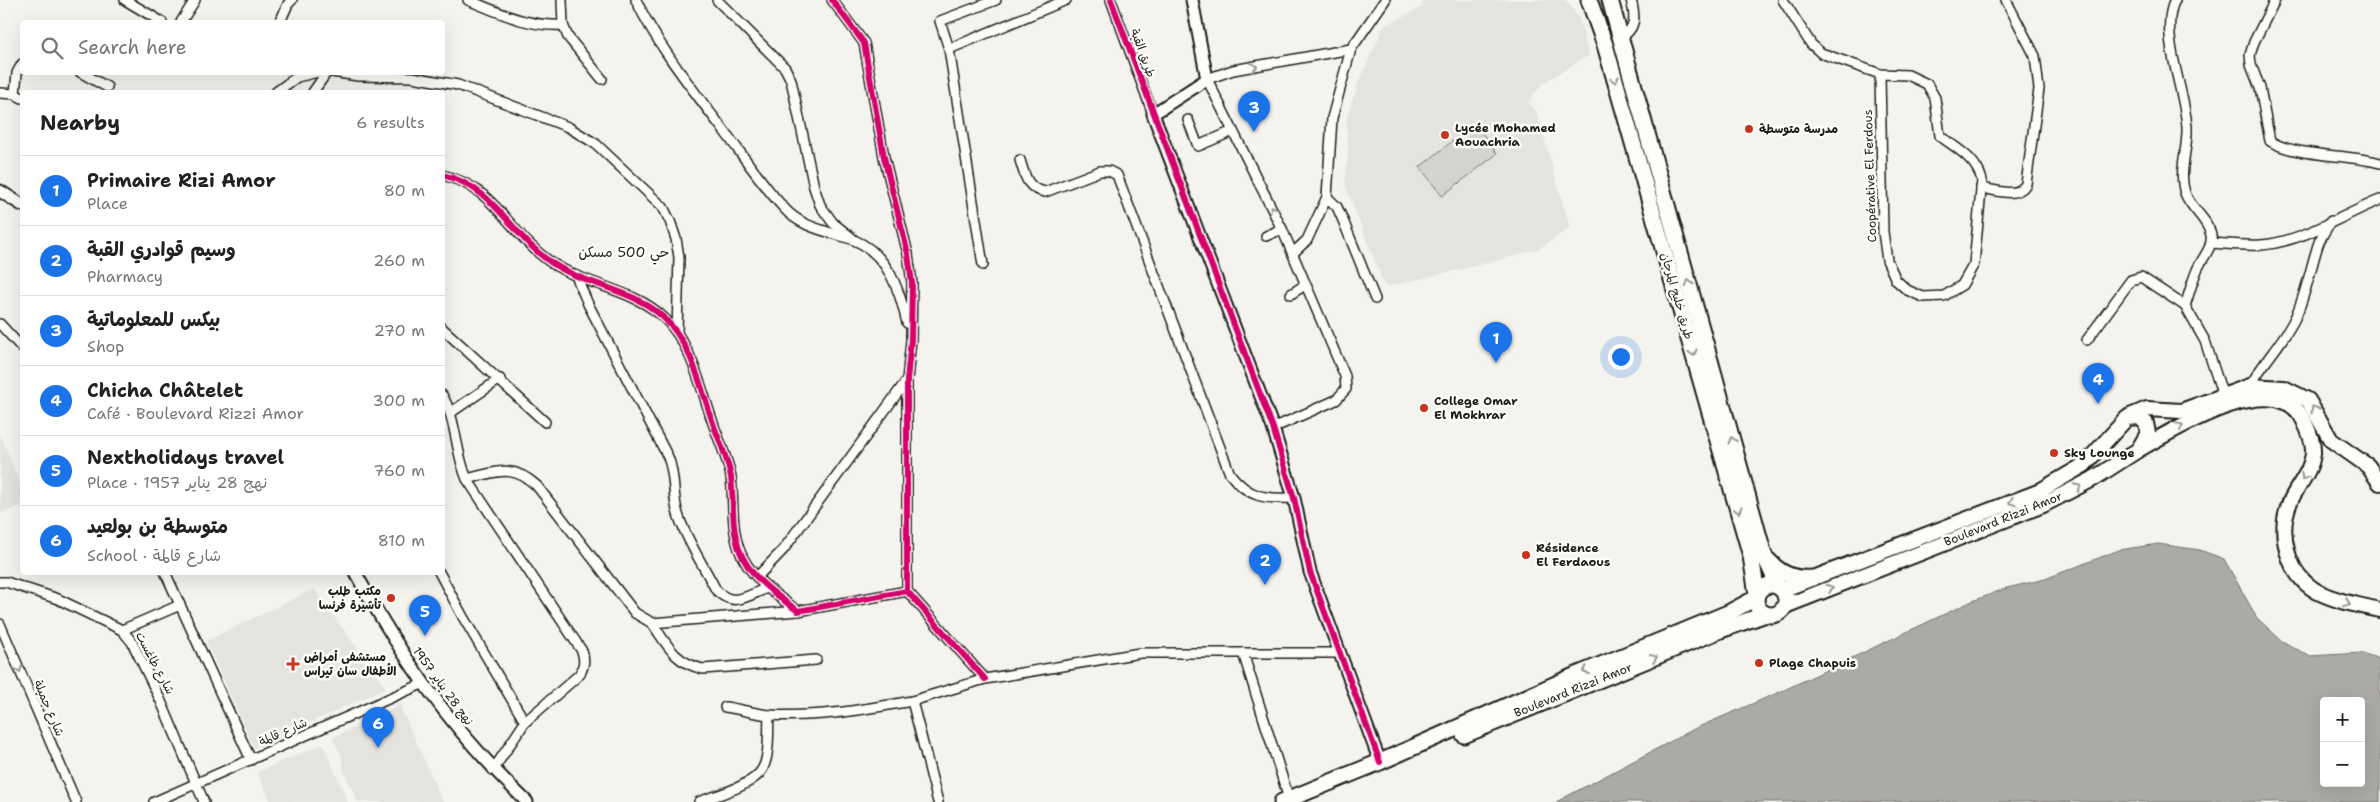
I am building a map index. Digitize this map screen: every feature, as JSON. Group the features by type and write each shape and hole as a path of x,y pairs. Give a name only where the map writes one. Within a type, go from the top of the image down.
{"main road":[{"name":"طريق خليج المرجان","path":"1588,0 1605,45 1664,254 1758,556 1780,588"},
{"name":"طريق خليج المرجان","path":"1610,0 1679,249 1758,556 1756,596"},
{"path":"1664,254 1679,249"},
{"path":"2127,418 2147,409 2182,412 2250,386 2279,387 2305,398 2314,408 2327,435 2334,443 2368,466 2380,483"},
{"name":"Boulevard Rizzi Amor","path":"1785,606 2043,505 2094,479 2138,450 2188,422 2242,402 2264,398 2279,400 2295,407 2309,431 2313,454"},
{"path":"2127,418 2141,418 2147,425 2148,433 2138,450"},
{"name":"Boulevard Rizzi Amor","path":"1780,588 1813,578 2038,492 2084,465 2127,418"},
{"path":"2334,443 2313,454 2310,467 2290,502 2284,530 2288,556 2302,578 2318,592 2355,606 2380,610"},
{"path":"1728,613 1737,604 1746,587 1751,569 1758,556 1787,575 1813,578"},
{"path":"1764,586 1780,588 1786,597 1785,606 1777,614 1766,614 1758,608 1756,596 1764,586"},
{"name":"Boulevard Rizzi Amor","path":"1286,801 1380,762 1565,680 1728,613 1756,596"},
{"name":"Boulevard Rizzi Amor","path":"1380,762 1403,760 1718,631 1766,614"}],"street":[{"path":"125,0 159,20"},
{"path":"182,20 196,0"},
{"path":"281,20 288,4 292,0"},
{"path":"468,0 513,19 534,25 564,26"},
{"path":"562,0 564,26 568,37 602,79"},
{"path":"636,0 647,24 704,104 784,209 802,223 855,241"},
{"path":"716,0 785,68 791,80 814,187 820,205 833,222 855,241 872,251 887,267 903,303 911,340"},
{"path":"832,0 864,43 869,62 884,156 908,254 912,283 911,340 907,380 907,591 985,679"},
{"path":"983,265 949,49 940,21 996,0"},
{"path":"949,49 1066,0"},
{"name":"طريق القبة","path":"1111,0 1153,114"},
{"path":"1192,0 1207,80 1282,229 1345,376 1346,389 1336,400 1273,428"},
{"path":"1293,253 1307,240 1327,197 1332,118 1351,49 1385,0"},
{"path":"1605,45 1621,38 1634,25 1634,12 1631,0"},
{"name":"Coopérative El Ferdous","path":"1782,0 1811,44 1821,53 1880,74 1908,76 1926,84 1935,98 1940,136 1958,148 1980,171 1982,188 1974,264 1962,285 1944,296 1924,297 1907,290 1896,280 1888,260 1883,232 1880,74"},
{"path":"1982,188 2014,193 2023,190 2026,184 2039,89 2035,56 2006,0"},
{"path":"2275,0 2254,42 2250,55 2251,65 2260,88 2270,141 2280,147 2360,158 2380,163"},
{"path":"2172,3 2172,48 2187,126 2184,163 2185,193 2211,234 2211,243 2198,268 2186,306"},
{"path":"1351,49 1233,70 1207,80 1153,114 1273,428 1294,498 1307,562 1338,653 1380,762"},
{"path":"0,93 19,96 18,73 20,68"},
{"path":"86,75 107,86"},
{"path":"278,90 296,75"},
{"path":"314,90 325,75"},
{"path":"352,75 412,77 458,86 568,128 596,144 648,191 663,207 670,221 679,257 677,333"},
{"path":"1188,120 1198,146 1233,131"},
{"path":"1020,160 1026,181 1037,191 1045,192 1100,171 1109,171 1117,175 1230,474 1244,489 1263,498 1294,498"},
{"path":"445,176 460,178 476,187 526,242 549,261 577,278 647,305 664,317 677,333 689,355 728,464 736,535 740,550 757,577 767,588 798,611"},
{"path":"0,191 20,204"},
{"path":"1327,197 1337,207 1375,299"},
{"path":"2211,243 2261,245 2306,233 2380,200"},
{"path":"2250,386 2259,370 2284,338 2294,319 2309,283 2319,242 2331,221"},
{"path":"1266,236 1282,229"},
{"path":"2087,340 2131,280 2141,277 2186,306 2205,341 2223,396"},
{"path":"577,278 588,304 668,457 673,470 676,505 681,522 716,590 724,598 738,600 767,588"},
{"path":"1292,294 1306,285"},
{"path":"0,324 20,346"},
{"path":"445,331 545,422"},
{"path":"450,413 500,379"},
{"path":"757,577 783,550 907,380"},
{"path":"445,402 450,413 460,461 467,479 582,651 584,657 580,674 525,722 493,770"},
{"path":"467,479 505,471 516,471 526,475 537,486 635,613 652,623 681,662 703,669 816,660"},
{"path":"166,575 251,760"},
{"name":"نهج 28 يناير 1957","path":"357,575 422,684 458,730 493,770 527,802"},
{"path":"441,575 525,722"},
{"name":"شارع طاغست","path":"0,582 6,582 58,598 122,630 132,642 160,698 204,802"},
{"path":"652,623 798,611 907,591"},
{"path":"122,630 180,604"},
{"name":"شارع جميلة","path":"0,624 76,802"},
{"path":"725,707 769,715 838,714 912,701 985,679 1140,653 1338,653"},
{"path":"1242,653 1286,801"},
{"name":"شارع قالمة","path":"154,802 422,684"},
{"path":"912,701 938,802"},
{"path":"698,802 738,787 757,777 766,759 769,715"}],"shaded area":[{"name":"Lycée Mohamed Aouachria","path":"1422,0 1566,0 1579,18 1589,55 1543,83 1528,102 1537,114 1570,228 1540,248 1504,259 1385,287 1345,185 1348,152 1346,119 1359,81 1384,26 1423,7"},
{"path":"1475,123 1497,154 1442,196 1420,167"},
{"path":"0,434 20,484 20,506 0,514"},
{"path":"2158,544 2200,550 2224,559 2257,618 2282,641 2309,656 2362,653 2380,659 2380,802 1556,802 1696,728 1782,691 1970,602 2007,588 2045,579 2119,550"},
{"name":"مستشفى أمراض الأطفال سان تيراس","path":"314,589 386,688 254,748 206,641"},
{"path":"400,705 443,802 358,802 343,769 342,758 333,738"},
{"path":"323,744 348,802 271,802 257,772"}],"cycle path":[{"path":"832,0 864,43 884,157 908,254 912,283 911,340 907,380 907,591 985,679"},
{"path":"1111,0 1273,428 1294,498 1310,572 1380,762"},
{"path":"445,176 475,189 500,212 535,250 549,261 577,276 638,300 652,308 674,329 689,354 728,464 731,477 736,540 739,549 749,568 764,584 798,611 907,591"}],"place":[{"name":"مدرسة متوسطة","path":"1749,129"},
{"name":"بيكس للمعلوماتية","path":"1254,132"},
{"name":"Lycée Mohamed Aouachria","path":"1445,135"},
{"name":"Primaire Rizi Amor","path":"1496,363"},
{"name":"Chicha Châtelet","path":"2098,404"},
{"name":"College Omar El Mokhrar","path":"1424,408"},
{"name":"Sky Lounge","path":"2054,453"},
{"name":"Résidence El Ferdaous","path":"1526,555"},
{"name":"وسيم قوادري القبة","path":"1265,585"},
{"name":"مكتب طلب تأشيرة فرنسا","path":"391,598"},
{"name":"Nextholidays travel","path":"425,636"},
{"name":"Plage Chapuis","path":"1759,663"},
{"name":"مستشفى أمراض الأطفال سان تيراس","path":"293,664"},
{"name":"متوسطة بن بولعيد","path":"378,748"}],"district":[{"name":"حي 500 مسكن","path":"624,252"}]}
